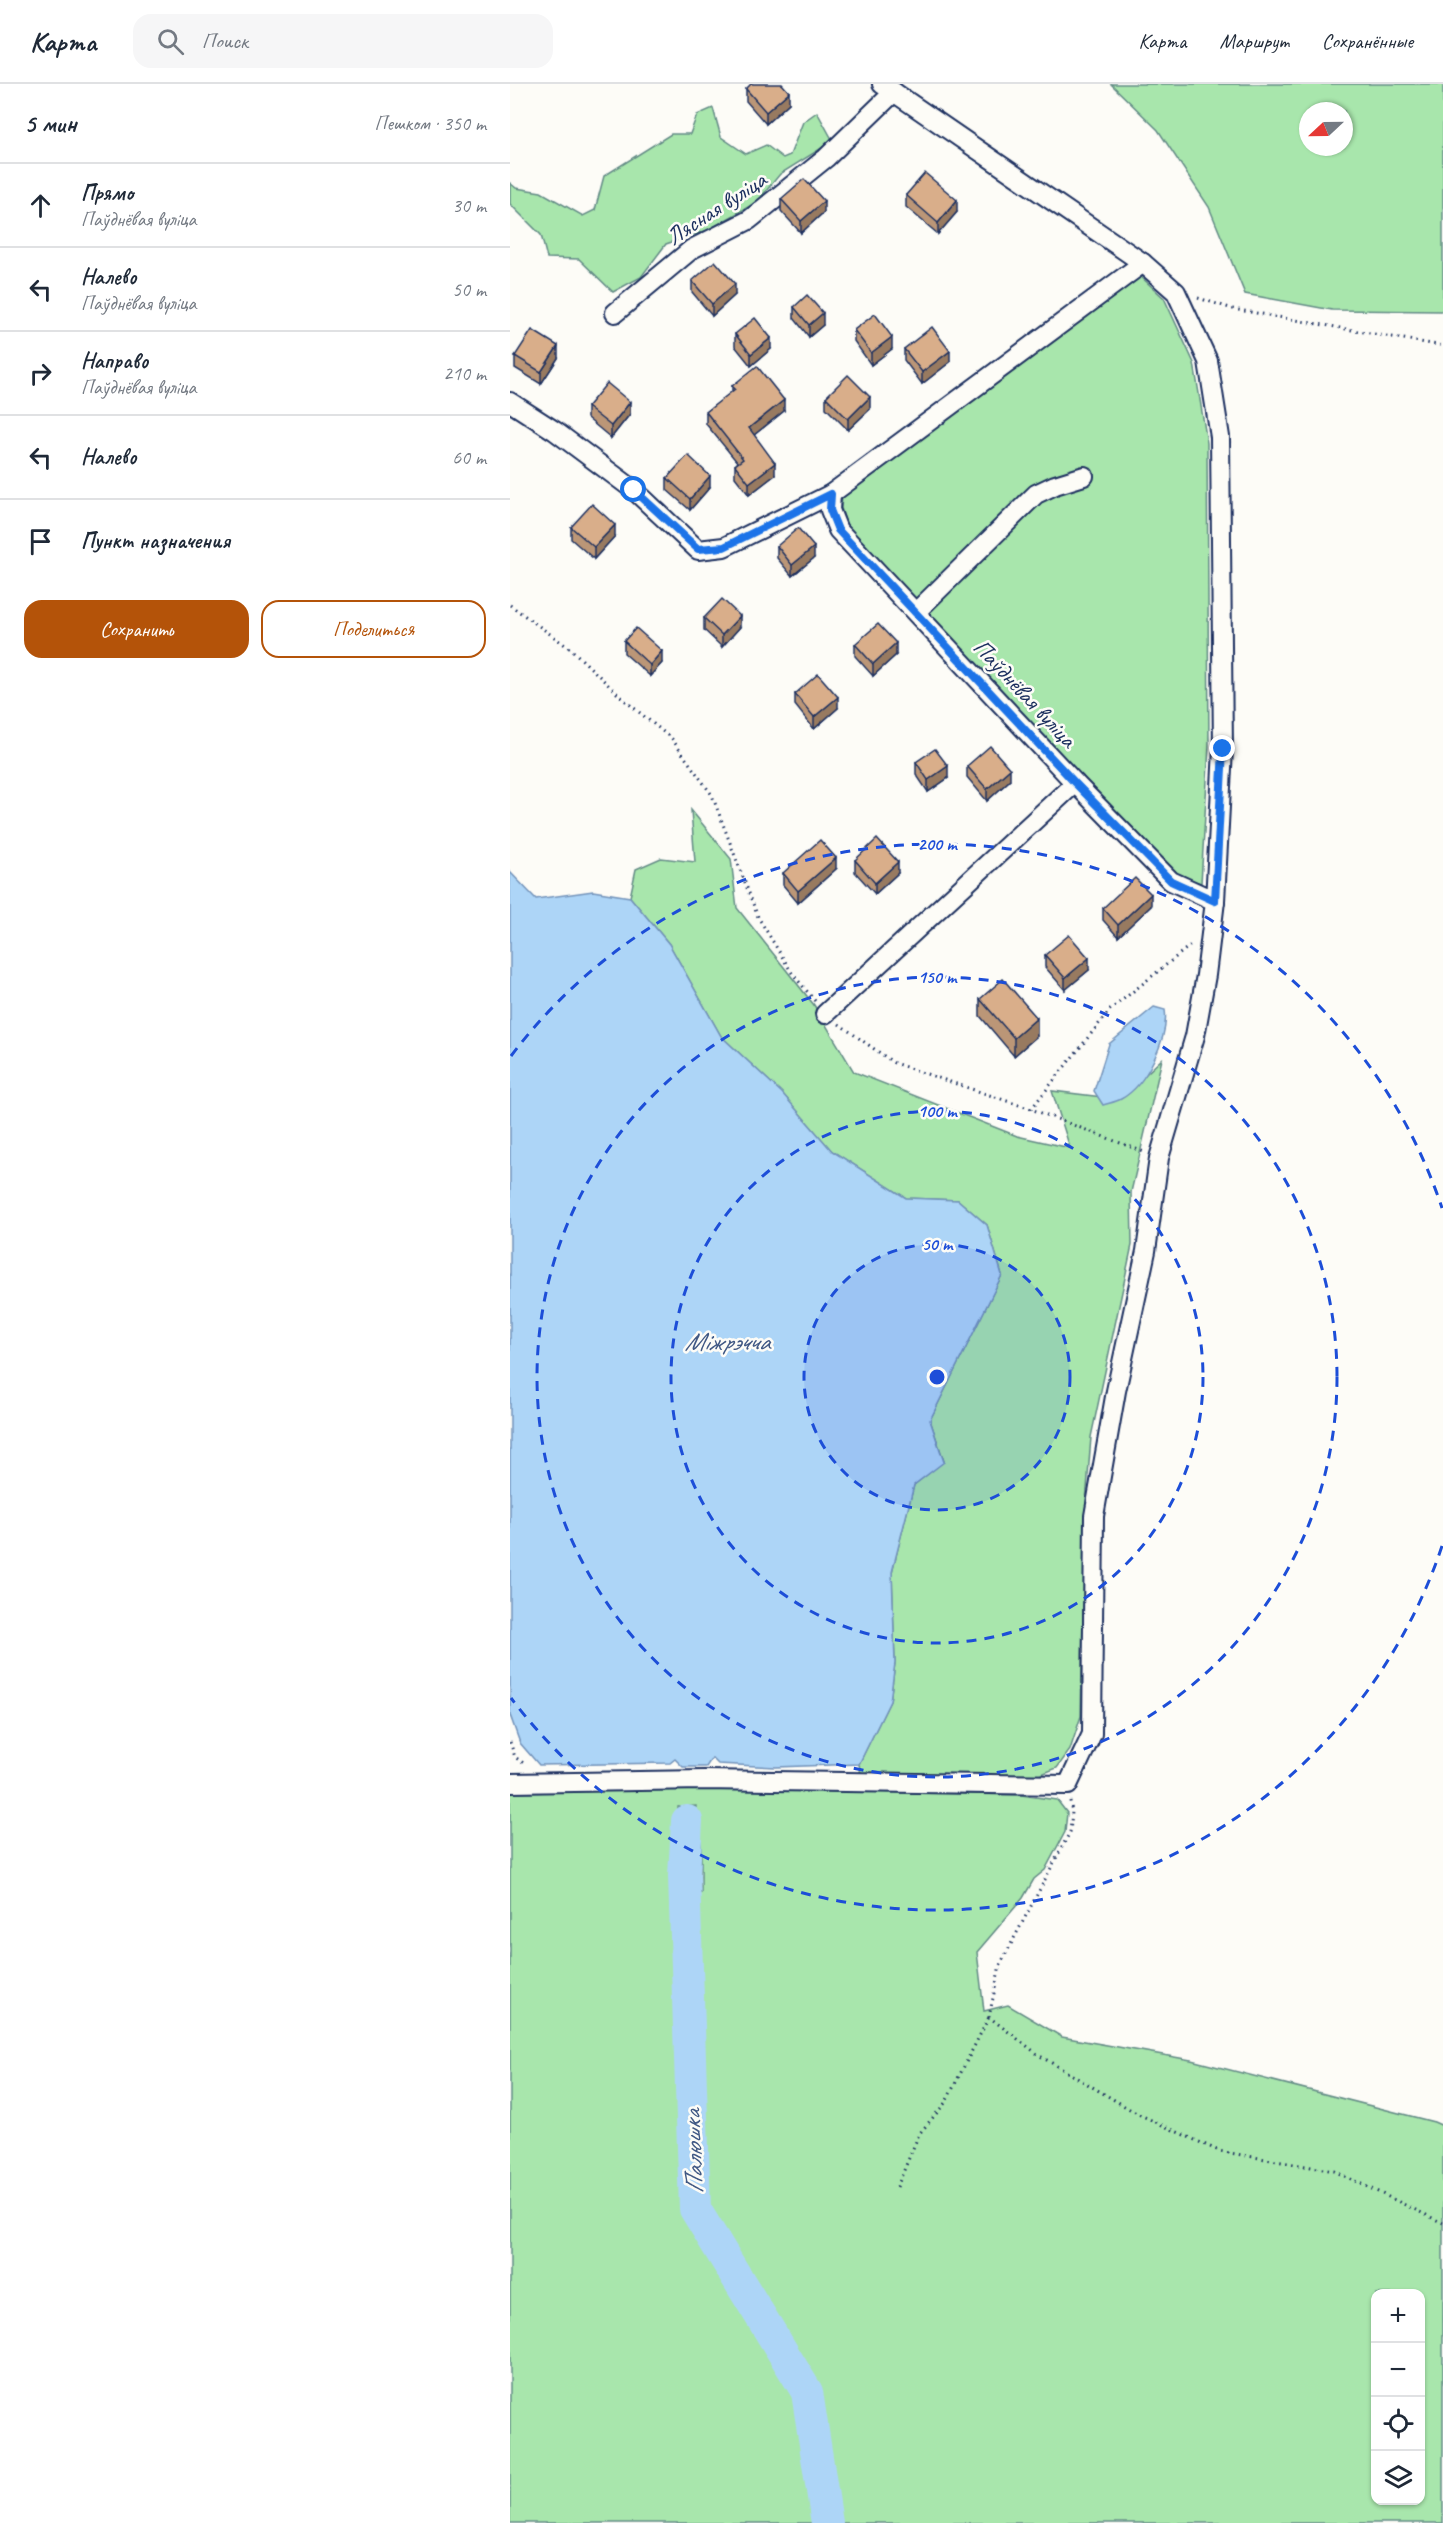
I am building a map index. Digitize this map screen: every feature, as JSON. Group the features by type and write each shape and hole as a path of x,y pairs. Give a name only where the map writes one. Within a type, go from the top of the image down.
{"street":[{"path":"510,1783 704,1780 1068,1785 1092,1734 1094,1516 1116,1390 1146,1251 1159,1158 1195,1036 1215,901 1223,749 1220,436 1208,361 1176,292 1143,263 888,88"},
{"name":"Лясная вуліца","path":"615,313 692,249 749,220 826,158 888,88"},
{"path":"510,402 555,431 634,490 698,549 724,547 831,494 1143,263"},
{"path":"916,612 1036,494 1084,476"},
{"name":"Паўднёвая вуліца","path":"831,494 830,510 838,530 1075,783 1171,881 1215,901"},
{"path":"825,1014 1075,783"}],"path":[{"path":"1176,292 1233,309 1443,346"},
{"path":"510,605 572,650 623,699 672,739 712,795 758,917 792,973 825,1014 894,1063 1031,1109 1159,1158"},
{"path":"1031,1109 1110,1010 1212,927"},
{"path":"510,1757 515,1757"},
{"path":"897,2187 919,2134 946,2102 989,2017 1000,1965 1070,1832 1072,1812 1068,1785"},
{"path":"989,2017 1040,2056 1138,2114 1220,2151 1334,2171 1443,2223"}],"green space":[{"path":"1111,84 1443,84 1443,311 1332,310 1245,294 1209,207 1158,130"},
{"path":"713,108 721,137 746,154 766,145 783,158 790,155 803,122 817,112 833,141 780,174 757,202 708,230 666,244 641,277 613,292 579,259 547,258 541,235 510,204 510,183 516,188 541,192 583,216 595,210 604,176 671,134 690,134 697,115"},
{"path":"1139,275 1164,298 1194,363 1207,443 1209,746 1201,883 1175,875 1080,777 846,524 841,508 842,497"},
{"path":"691,810 731,859 737,908 814,1005 854,1072 1017,1136 1070,1148 1052,1091 1119,1099 1162,1059 1131,1192 1132,1245 1091,1437 1085,1515 1081,1716 1070,1750 1057,1768 1039,1775 861,1775 859,1764 890,1701 895,1663 892,1572 914,1485 944,1461 930,1420 1002,1275 987,1225 958,1200 906,1198 832,1151 782,1093 721,1036 669,944 630,897 636,869 661,858 695,862"},
{"path":"700,1789 1021,1795 1057,1800 1067,1813 1065,1832 1045,1870 1034,1879 1023,1898 977,1952 984,2011 1008,2005 1062,2037 1191,2060 1443,2126 1443,2523 510,2523 510,1793","holes":["696,1806 695,1821 701,1831 701,1892 674,1892 673,1829 678,1821 678,1807"]}],"water":[{"name":"Міжрэчча","path":"510,872 536,899 593,891 630,897 669,944 721,1036 782,1093 832,1151 906,1198 958,1200 987,1225 1002,1275 930,1420 944,1462 914,1485 892,1572 895,1663 890,1701 859,1764 776,1767 718,1764 712,1758 706,1767 683,1767 675,1759 670,1763 539,1765 520,1743 510,1715"},
{"path":"1154,1007 1165,1010 1165,1021 1154,1060 1130,1093 1119,1100 1103,1105 1094,1091 1109,1044"},
{"path":"678,1821 695,1821 701,1831 700,1866 684,1876 672,1864 673,1829"}],"building":[{"path":"751,84 782,84 789,92 766,112 746,89"},
{"path":"925,173 957,200 938,223 906,195"},
{"path":"804,179 824,201 801,221 781,199"},
{"path":"715,261 735,284 712,304 692,281"},
{"path":"807,295 823,313 809,325 794,307"},
{"path":"875,314 892,337 871,353 854,330"},
{"path":"755,318 771,338 751,354 735,334"},
{"path":"932,327 950,351 922,372 904,349"},
{"path":"532,330 558,346 541,372 515,356"},
{"path":"757,366 784,400 749,428 775,463 749,483 735,465 743,459 706,412 735,389 732,386"},
{"path":"848,375 870,397 848,419 826,397"},
{"path":"607,383 630,402 611,426 587,407"},
{"path":"688,455 710,476 690,499 667,478"},
{"path":"592,504 615,525 594,547 571,527"},
{"path":"798,528 814,547 792,565 777,546"},
{"path":"722,599 740,616 722,635 704,618"},
{"path":"878,624 896,643 873,664 855,644"},
{"path":"636,628 662,651 650,665 624,641"},
{"path":"818,674 838,697 814,717 795,694"},
{"path":"990,746 1010,769 987,789 967,766"},
{"path":"935,749 948,766 928,780 916,762"},
{"path":"877,839 898,862 875,883 855,860"},
{"path":"820,840 836,858 798,891 783,873"},
{"path":"1135,878 1151,894 1118,925 1103,908"},
{"path":"1069,935 1089,958 1065,978 1045,955"},
{"path":"1003,979 1037,1018 1014,1038 980,999"}],"waterway":[{"name":"Палюшка","path":"687,1821 684,1876 695,2209 807,2392 827,2523"}],"route":[{"path":"634,490 698,549 724,547 831,494 830,510 838,530 1075,783 1171,881 1215,901 1223,749"}]}
